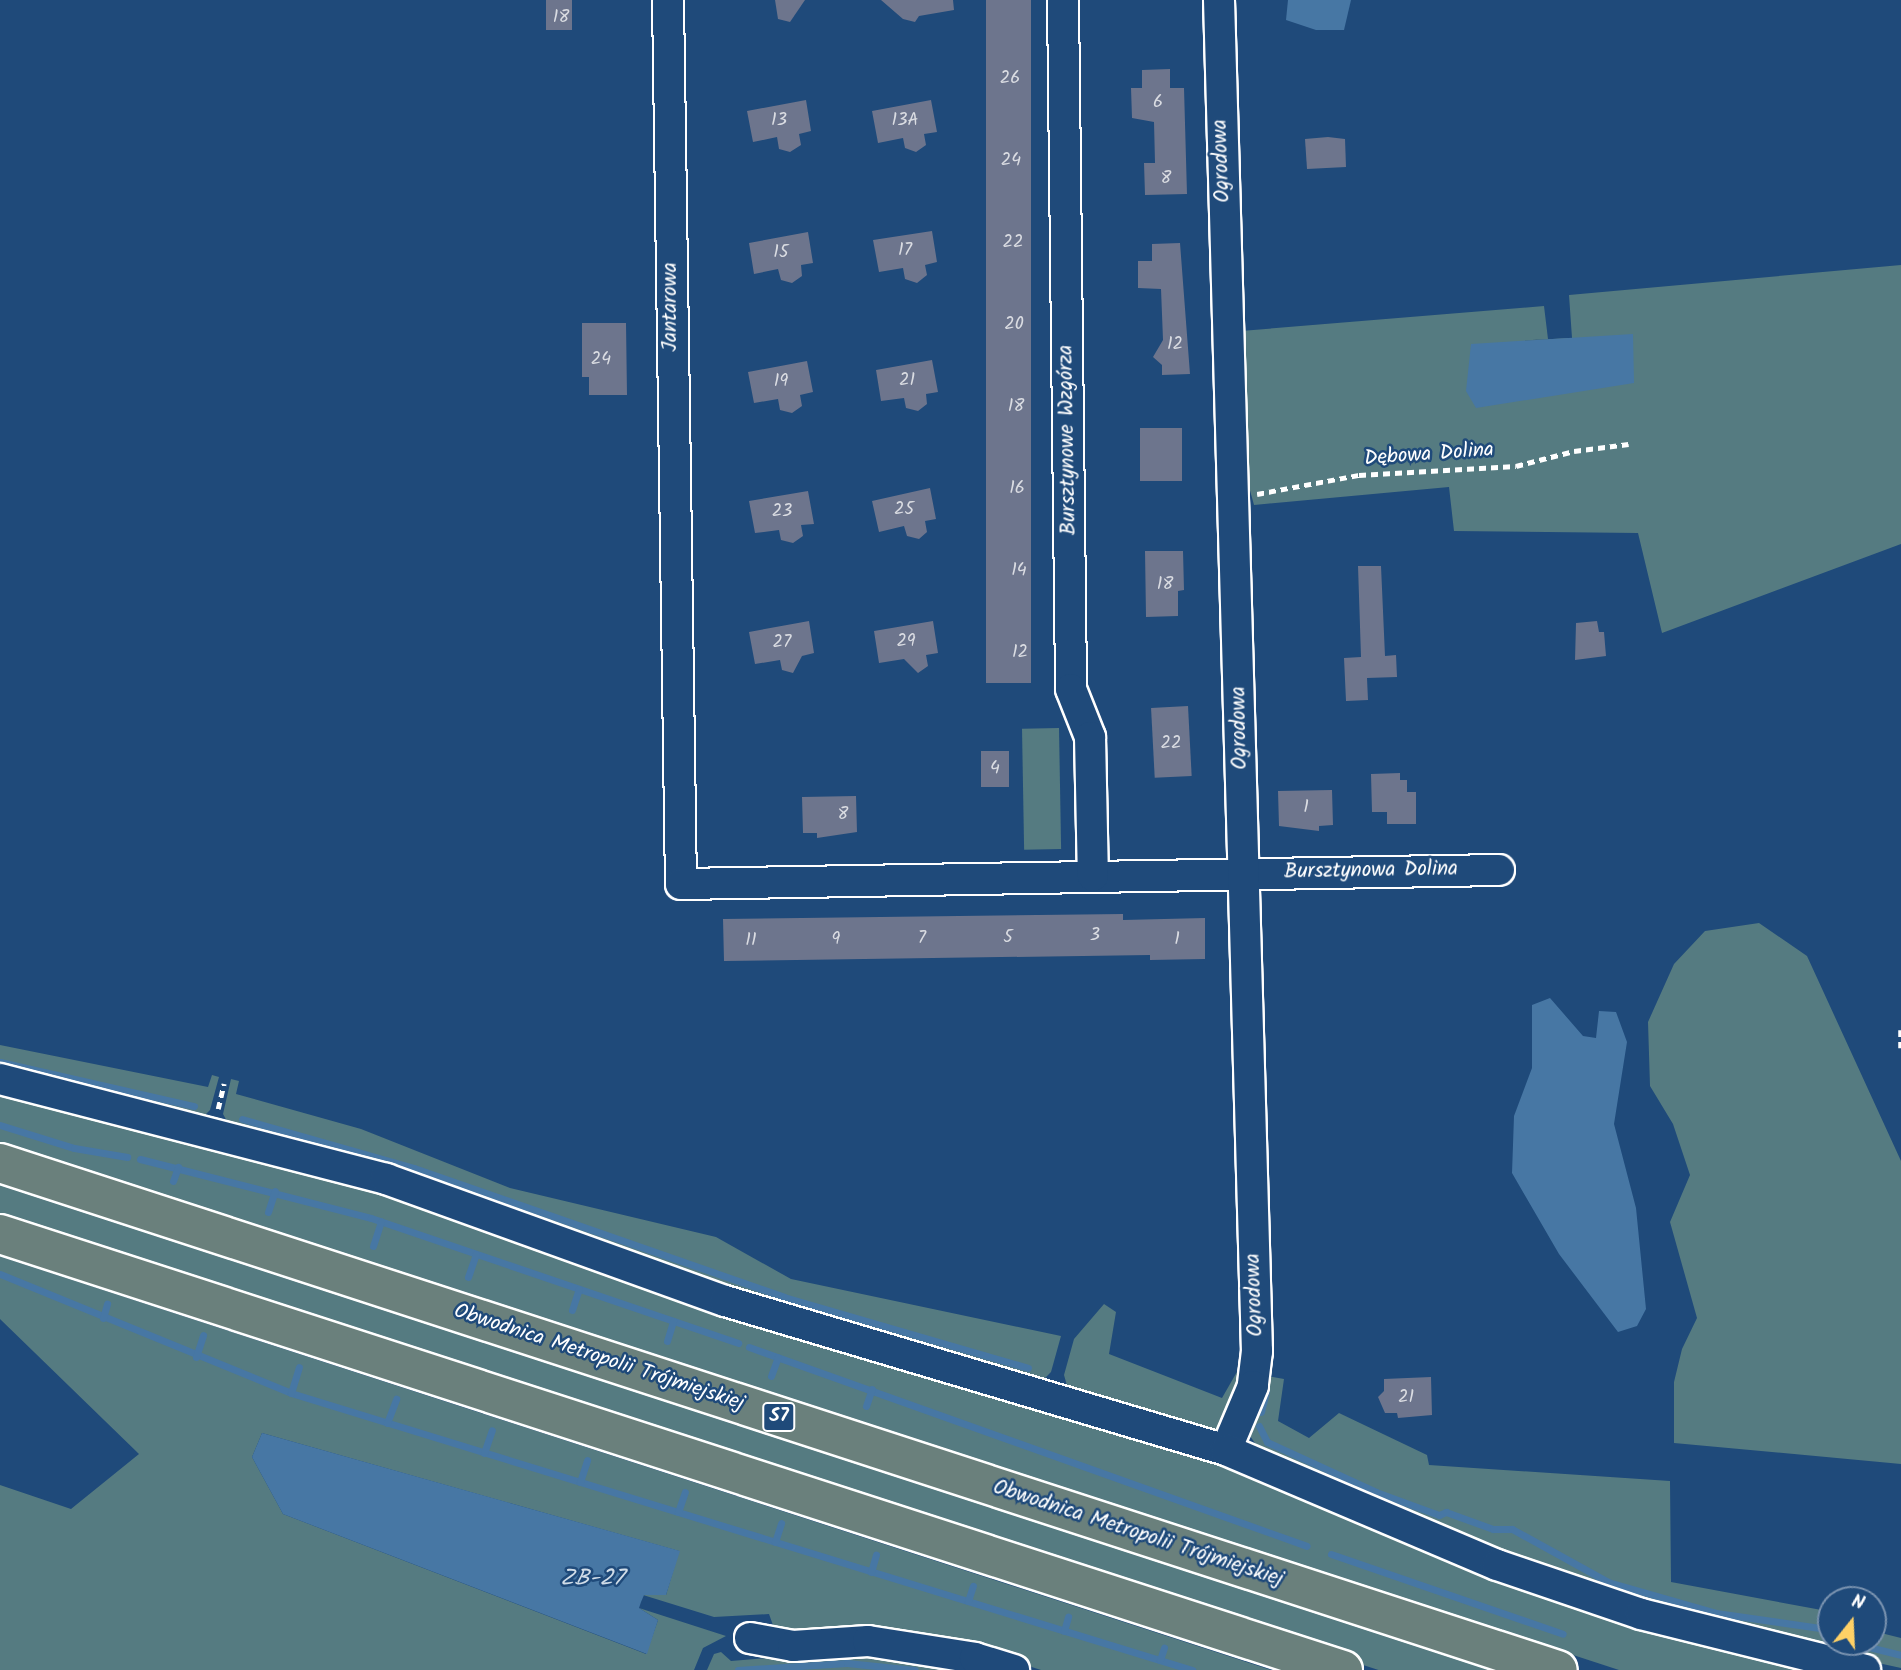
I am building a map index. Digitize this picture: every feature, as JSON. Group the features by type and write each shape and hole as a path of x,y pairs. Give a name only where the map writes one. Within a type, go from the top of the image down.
{"highway":[{"name":"Obwodnica Metropolii Trójmiejskiej","path":"0,1163 1558,1670"},
{"path":"0,1234 1343,1670"}],"street":[{"name":"Jantarowa","path":"668,0 681,884 1093,876"},
{"name":"Bursztynowe Wzgórza","path":"1063,0 1071,689 1090,737 1093,876"},
{"name":"Ogrodowa","path":"1219,0 1257,1351 1253,1386 1226,1451"},
{"name":"Bursztynowa Dolina","path":"1243,872 1499,870"},
{"path":"1093,876 1243,872"},
{"path":"0,1079 341,1165 725,1301 1226,1451 1510,1570 1642,1614 1865,1670"},
{"path":"750,1638 793,1646 868,1642 975,1658 1014,1670"}],"path":[{"name":"Dębowa Dolina","path":"1235,506 1261,491 1359,475 1516,466 1574,451 1629,444"},
{"path":"1901,1030 1901,1048"}],"green space":[{"path":"1901,265 1901,544 1662,633 1638,533 1454,531 1449,487 1254,505 1243,465 1241,331 1544,306 1548,339 1471,344 1572,338 1569,295"},
{"path":"1059,728 1061,849 1024,850 1022,729"},
{"path":"1759,923 1807,956 1901,1161 1901,1464 1674,1443 1674,1382 1682,1349 1697,1318 1670,1222 1690,1175 1673,1124 1650,1086 1648,1022 1674,964 1705,931"},
{"path":"0,1045 208,1087 212,1075 219,1077 210,1110 203,1117 0,1069"},
{"path":"231,1079 239,1081 236,1094 361,1129 510,1188 716,1237 791,1279 1061,1336 1051,1372 1042,1381 780,1308 228,1123 223,1114"},
{"path":"0,1089 280,1158 1167,1441 1821,1670 1619,1670 0,1143"},
{"path":"0,1179 1507,1669 1378,1670 0,1222"},
{"path":"0,1256 1271,1670 1041,1670 1003,1658 788,1637 774,1628 769,1614 714,1617 643,1595 666,1595 679,1551 262,1433 252,1457 283,1514 646,1654 658,1620 639,1608 726,1636 703,1648 694,1670 0,1670 0,1485 71,1509 139,1454 0,1319"},
{"path":"1104,1304 1116,1312 1109,1354 1222,1398 1238,1370 1249,1373 1220,1428 1206,1431 1068,1389 1064,1375 1074,1339"},
{"path":"1261,1375 1284,1379 1278,1421 1309,1438 1339,1413 1427,1455 1429,1465 1670,1481 1671,1582 1817,1609 1817,1650 1560,1578 1261,1452 1248,1433"},
{"path":"1887,1634 1901,1638 1901,1668 1846,1656 1887,1656"},
{"path":"721,1652 731,1661 841,1652 982,1670 707,1670 714,1654"}],"water":[{"path":"1288,0 1351,0 1344,30 1316,30 1286,20"},
{"path":"1633,334 1634,383 1476,408 1466,391 1471,344"},
{"path":"1550,998 1583,1036 1596,1038 1599,1011 1616,1012 1627,1042 1614,1124 1636,1208 1646,1309 1637,1326 1618,1332 1559,1254 1512,1173 1514,1116 1532,1068 1532,1005"},
{"name":"ZB-27","path":"262,1433 680,1551 666,1595 644,1595 639,1608 658,1620 647,1654 283,1514 252,1457"}],"building":[{"path":"546,0 572,0 572,30 546,30"},
{"path":"775,0 805,0 790,22 778,19"},
{"path":"881,0 953,0 954,10 919,16 915,22 903,19"},
{"path":"986,0 1031,0 1031,683 986,683"},
{"path":"1170,69 1170,88 1184,88 1187,194 1145,195 1144,163 1155,163 1154,122 1132,118 1131,88 1142,88 1142,70"},
{"path":"806,100 811,131 799,134 801,145 790,152 779,149 777,137 753,142 747,111"},
{"path":"931,100 937,132 924,134 926,145 916,152 905,148 903,138 878,143 872,111"},
{"path":"1305,139 1345,139 1346,167 1307,169"},
{"path":"932,231 937,262 925,265 927,275 917,283 905,279 903,268 879,272 873,240"},
{"path":"808,232 813,263 801,265 802,276 792,283 781,280 778,269 754,274 749,243"},
{"path":"1180,243 1190,374 1162,375 1162,365 1153,357 1163,340 1161,289 1138,288 1138,261 1152,261 1152,244"},
{"path":"582,323 626,323 627,395 589,395 589,377 582,377"},
{"path":"932,360 938,392 926,394 927,404 918,411 906,408 904,398 881,401 876,370"},
{"path":"807,361 813,392 800,395 802,406 792,413 780,410 778,399 754,403 748,372"},
{"path":"1140,428 1182,428 1182,481 1140,481"},
{"path":"930,488 936,519 925,521 927,532 919,539 907,536 904,526 879,532 872,501"},
{"path":"808,491 814,524 801,525 803,536 793,543 781,540 779,530 755,533 749,501"},
{"path":"1145,551 1183,551 1184,590 1178,591 1178,616 1146,617"},
{"path":"1358,566 1381,566 1385,656 1396,655 1397,677 1367,678 1368,700 1346,701 1344,658 1361,657"},
{"path":"809,621 814,653 802,656 793,673 782,670 780,660 755,664 749,632"},
{"path":"933,621 938,653 926,655 928,666 918,673 904,659 879,663 874,631"},
{"path":"1597,621 1599,632 1604,632 1606,656 1575,660 1576,623"},
{"path":"1188,706 1192,776 1155,778 1151,708"},
{"path":"981,751 1009,751 1009,787 981,787"},
{"path":"1400,773 1400,780 1407,780 1407,792 1416,792 1416,824 1387,824 1387,812 1372,812 1371,774"},
{"path":"1332,790 1333,825 1319,826 1319,831 1279,826 1278,791"},
{"path":"856,796 857,832 817,838 817,833 803,833 802,797"},
{"path":"1123,914 1123,920 1205,918 1205,959 1150,960 1150,955 724,961 723,919"},
{"path":"1431,1377 1432,1415 1398,1418 1397,1413 1385,1413 1378,1397 1384,1391 1384,1379"}],"waterway":[{"path":"0,1062 194,1106"},
{"path":"242,1119 414,1168 784,1297 1028,1368"},
{"path":"0,1125 74,1148 127,1157"},
{"path":"140,1159 371,1218 738,1343"},
{"path":"173,1181 178,1167"},
{"path":"268,1212 275,1191"},
{"path":"373,1246 381,1221"},
{"path":"468,1277 476,1254"},
{"path":"0,1274 291,1393 1192,1670"},
{"path":"572,1310 579,1289"},
{"path":"103,1318 107,1304"},
{"path":"667,1341 673,1321"},
{"path":"196,1357 203,1335"},
{"path":"749,1347 1307,1546"},
{"path":"771,1376 778,1357"},
{"path":"291,1393 299,1367"},
{"path":"866,1406 872,1389"},
{"path":"1261,1412 1266,1392"},
{"path":"387,1423 396,1399"},
{"path":"1259,1426 1267,1442 1376,1492 1439,1515 1446,1512 1493,1529 1512,1529 1608,1582 1716,1613 1817,1628"},
{"path":"484,1453 492,1430"},
{"path":"580,1482 587,1460"},
{"path":"678,1512 685,1492"},
{"path":"775,1542 781,1523"},
{"path":"1331,1554 1563,1634"},
{"path":"871,1572 876,1555"},
{"path":"968,1601 973,1586"},
{"path":"1064,1631 1068,1617"},
{"path":"1160,1660 1164,1648"},
{"path":"1887,1652 1901,1655"},
{"path":"738,1670 847,1663 915,1670"}]}
